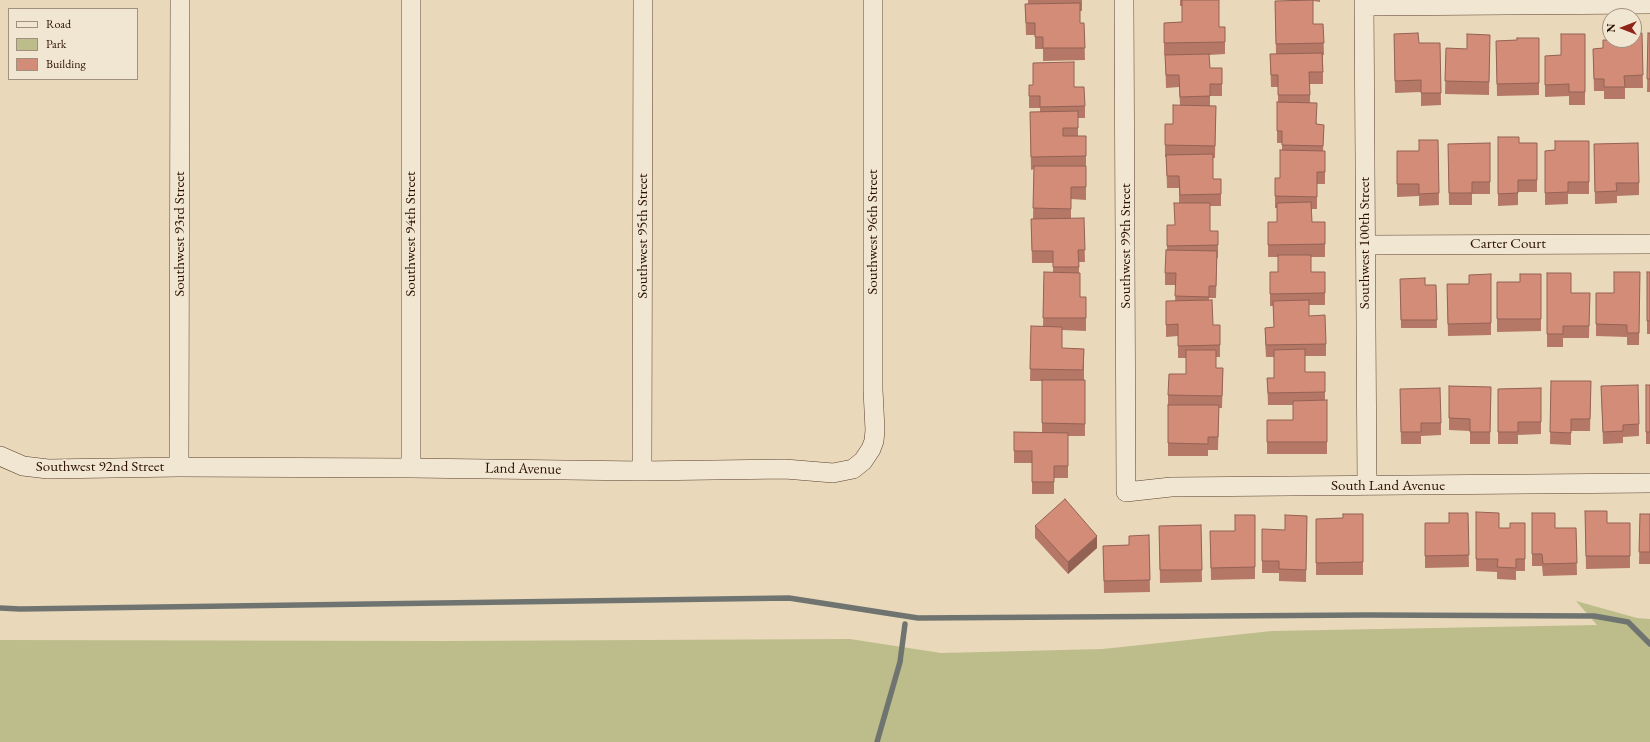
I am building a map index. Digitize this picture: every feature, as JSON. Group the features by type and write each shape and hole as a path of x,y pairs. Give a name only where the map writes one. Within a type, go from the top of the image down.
{"street":[{"name":"Southwest 93rd Street","path":"179,467 180,0"},
{"name":"Southwest 94th Street","path":"411,0 411,468"},
{"name":"Southwest 95th Street","path":"642,471 643,0"},
{"name":"Southwest 96th Street","path":"862,461 871,449 874,441 875,430 873,390 872,0"},
{"name":"Southwest 99th Street","path":"1124,0 1126,492"},
{"path":"1364,3 1650,4"},
{"name":"Southwest 100th Street","path":"1364,3 1367,486"},
{"name":"Carter Court","path":"1365,244 1650,244"},
{"name":"Southwest 92nd Street","path":"0,456 32,468 71,469 179,467"},
{"name":"Land Avenue","path":"179,467 642,471 785,469 840,473 853,469 862,461"},
{"name":"South Land Avenue","path":"1126,492 1172,487 1650,483"}],"green space":[{"path":"1576,601 1637,618 1650,619 1650,742 0,742 0,640 447,641 850,639 941,653 1103,649 1272,631 1597,625"}],"building":[{"path":"1182,0 1219,0 1219,27 1225,27 1225,42 1164,43 1164,23 1182,22"},
{"path":"1313,0 1313,24 1323,24 1324,43 1276,44 1275,1"},
{"path":"1080,3 1080,23 1084,23 1085,48 1043,48 1043,37 1035,37 1035,23 1026,23 1025,4"},
{"path":"1418,33 1419,43 1440,43 1441,93 1421,93 1421,80 1395,81 1394,34"},
{"path":"1642,33 1643,75 1624,76 1625,87 1604,87 1604,79 1594,79 1593,49 1642,48"},
{"path":"1648,33 1650,33 1650,79 1647,79"},
{"path":"1467,34 1490,35 1489,82 1445,81 1446,48 1467,49"},
{"path":"1561,34 1585,34 1585,92 1569,92 1569,84 1545,85 1545,56 1561,55"},
{"path":"1517,38 1539,38 1539,83 1497,84 1496,41 1517,40"},
{"path":"1322,53 1323,72 1309,72 1310,95 1278,95 1278,75 1271,75 1270,54"},
{"path":"1209,54 1210,68 1222,68 1222,84 1210,84 1210,96 1180,97 1179,75 1166,75 1165,55"},
{"path":"1074,62 1074,87 1084,87 1085,106 1040,107 1040,96 1029,96 1029,85 1033,85 1033,63"},
{"path":"1277,102 1317,103 1316,124 1324,125 1323,146 1282,145 1282,131 1277,131"},
{"path":"1173,105 1216,106 1215,146 1165,145 1165,124 1173,124"},
{"path":"1078,111 1078,128 1063,128 1063,136 1086,136 1086,156 1031,157 1030,112"},
{"path":"1498,137 1519,137 1519,143 1537,143 1537,180 1518,180 1518,193 1498,194"},
{"path":"1419,140 1438,140 1439,193 1419,194 1419,184 1397,184 1397,151 1419,151"},
{"path":"1555,141 1589,141 1589,182 1568,182 1568,192 1545,193 1545,151 1555,150"},
{"path":"1490,143 1490,182 1472,182 1472,193 1449,193 1448,144"},
{"path":"1638,143 1639,183 1616,183 1617,191 1595,192 1594,144"},
{"path":"1280,150 1325,151 1325,172 1317,172 1317,197 1275,196 1275,178 1280,178"},
{"path":"1213,154 1213,179 1221,179 1221,194 1180,195 1179,176 1167,176 1166,155"},
{"path":"1034,166 1086,166 1086,187 1071,187 1071,209 1033,208"},
{"path":"1311,202 1312,222 1325,222 1325,244 1268,245 1268,222 1277,222 1277,203"},
{"path":"1174,203 1210,203 1210,231 1218,231 1218,245 1167,246 1167,225 1175,225"},
{"path":"1084,218 1085,250 1078,250 1079,267 1053,267 1053,251 1032,251 1031,219"},
{"path":"1166,250 1217,251 1216,286 1209,286 1209,297 1175,296 1176,273 1165,273"},
{"path":"1278,255 1311,255 1311,272 1325,272 1325,293 1270,294 1270,272 1278,272"},
{"path":"1044,272 1080,273 1080,297 1086,297 1086,318 1043,318"},
{"path":"1614,272 1640,272 1639,333 1627,333 1627,325 1596,324 1596,293 1614,293"},
{"path":"1647,272 1650,272 1650,321 1647,321"},
{"path":"1547,273 1571,273 1571,293 1590,293 1589,326 1563,326 1563,334 1547,334"},
{"path":"1491,274 1491,323 1448,324 1447,284 1469,284 1469,275"},
{"path":"1520,274 1541,274 1541,319 1497,319 1497,282 1520,282"},
{"path":"1425,278 1425,285 1436,285 1437,320 1401,320 1400,279"},
{"path":"1212,300 1213,325 1220,325 1220,345 1178,346 1178,324 1166,325 1166,301"},
{"path":"1309,300 1309,316 1325,315 1326,344 1266,345 1265,328 1274,327 1273,301"},
{"path":"1031,326 1062,327 1062,348 1084,349 1083,370 1030,369"},
{"path":"1305,349 1305,372 1325,372 1325,392 1268,393 1267,378 1274,378 1274,350"},
{"path":"1186,350 1216,350 1216,368 1223,368 1222,396 1168,395 1169,374 1186,374"},
{"path":"1042,380 1085,380 1085,424 1042,423"},
{"path":"1551,381 1591,381 1590,419 1571,419 1571,433 1550,432"},
{"path":"1638,385 1639,424 1623,425 1623,431 1603,432 1601,386"},
{"path":"1646,385 1650,385 1650,432 1646,432"},
{"path":"1449,386 1491,387 1490,432 1470,432 1470,419 1449,418"},
{"path":"1440,388 1441,423 1421,423 1421,432 1401,432 1400,389"},
{"path":"1541,388 1541,422 1518,422 1518,432 1498,432 1498,389"},
{"path":"1327,400 1327,442 1267,442 1267,420 1293,420 1293,401"},
{"path":"1168,405 1219,405 1218,437 1208,437 1208,444 1168,443"},
{"path":"1014,432 1068,433 1068,466 1054,466 1054,482 1032,482 1032,451 1014,451"},
{"path":"1065,499 1097,536 1068,562 1035,526"},
{"path":"1585,511 1607,511 1607,523 1630,523 1630,556 1586,556"},
{"path":"1476,512 1499,513 1499,528 1510,528 1510,523 1525,523 1525,559 1516,559 1516,568 1497,567 1498,559 1476,559"},
{"path":"1449,513 1468,513 1469,555 1425,556 1425,523 1449,523"},
{"path":"1532,513 1555,513 1555,528 1576,528 1577,563 1543,564 1542,554 1532,554"},
{"path":"1343,514 1363,514 1363,562 1316,563 1316,519 1343,518"},
{"path":"1640,514 1650,514 1650,552 1639,552"},
{"path":"1235,515 1255,515 1255,567 1211,568 1210,531 1235,531"},
{"path":"1285,515 1307,516 1306,570 1279,569 1279,561 1262,561 1262,529 1285,530"},
{"path":"1201,525 1202,570 1160,570 1159,526"},
{"path":"1149,535 1150,580 1104,581 1103,546 1129,545 1129,536"}],"waterway":[{"path":"0,608 20,609 789,598 918,618 1368,615 1594,616 1628,622 1650,644"},
{"path":"877,742 900,662 905,624"}]}
